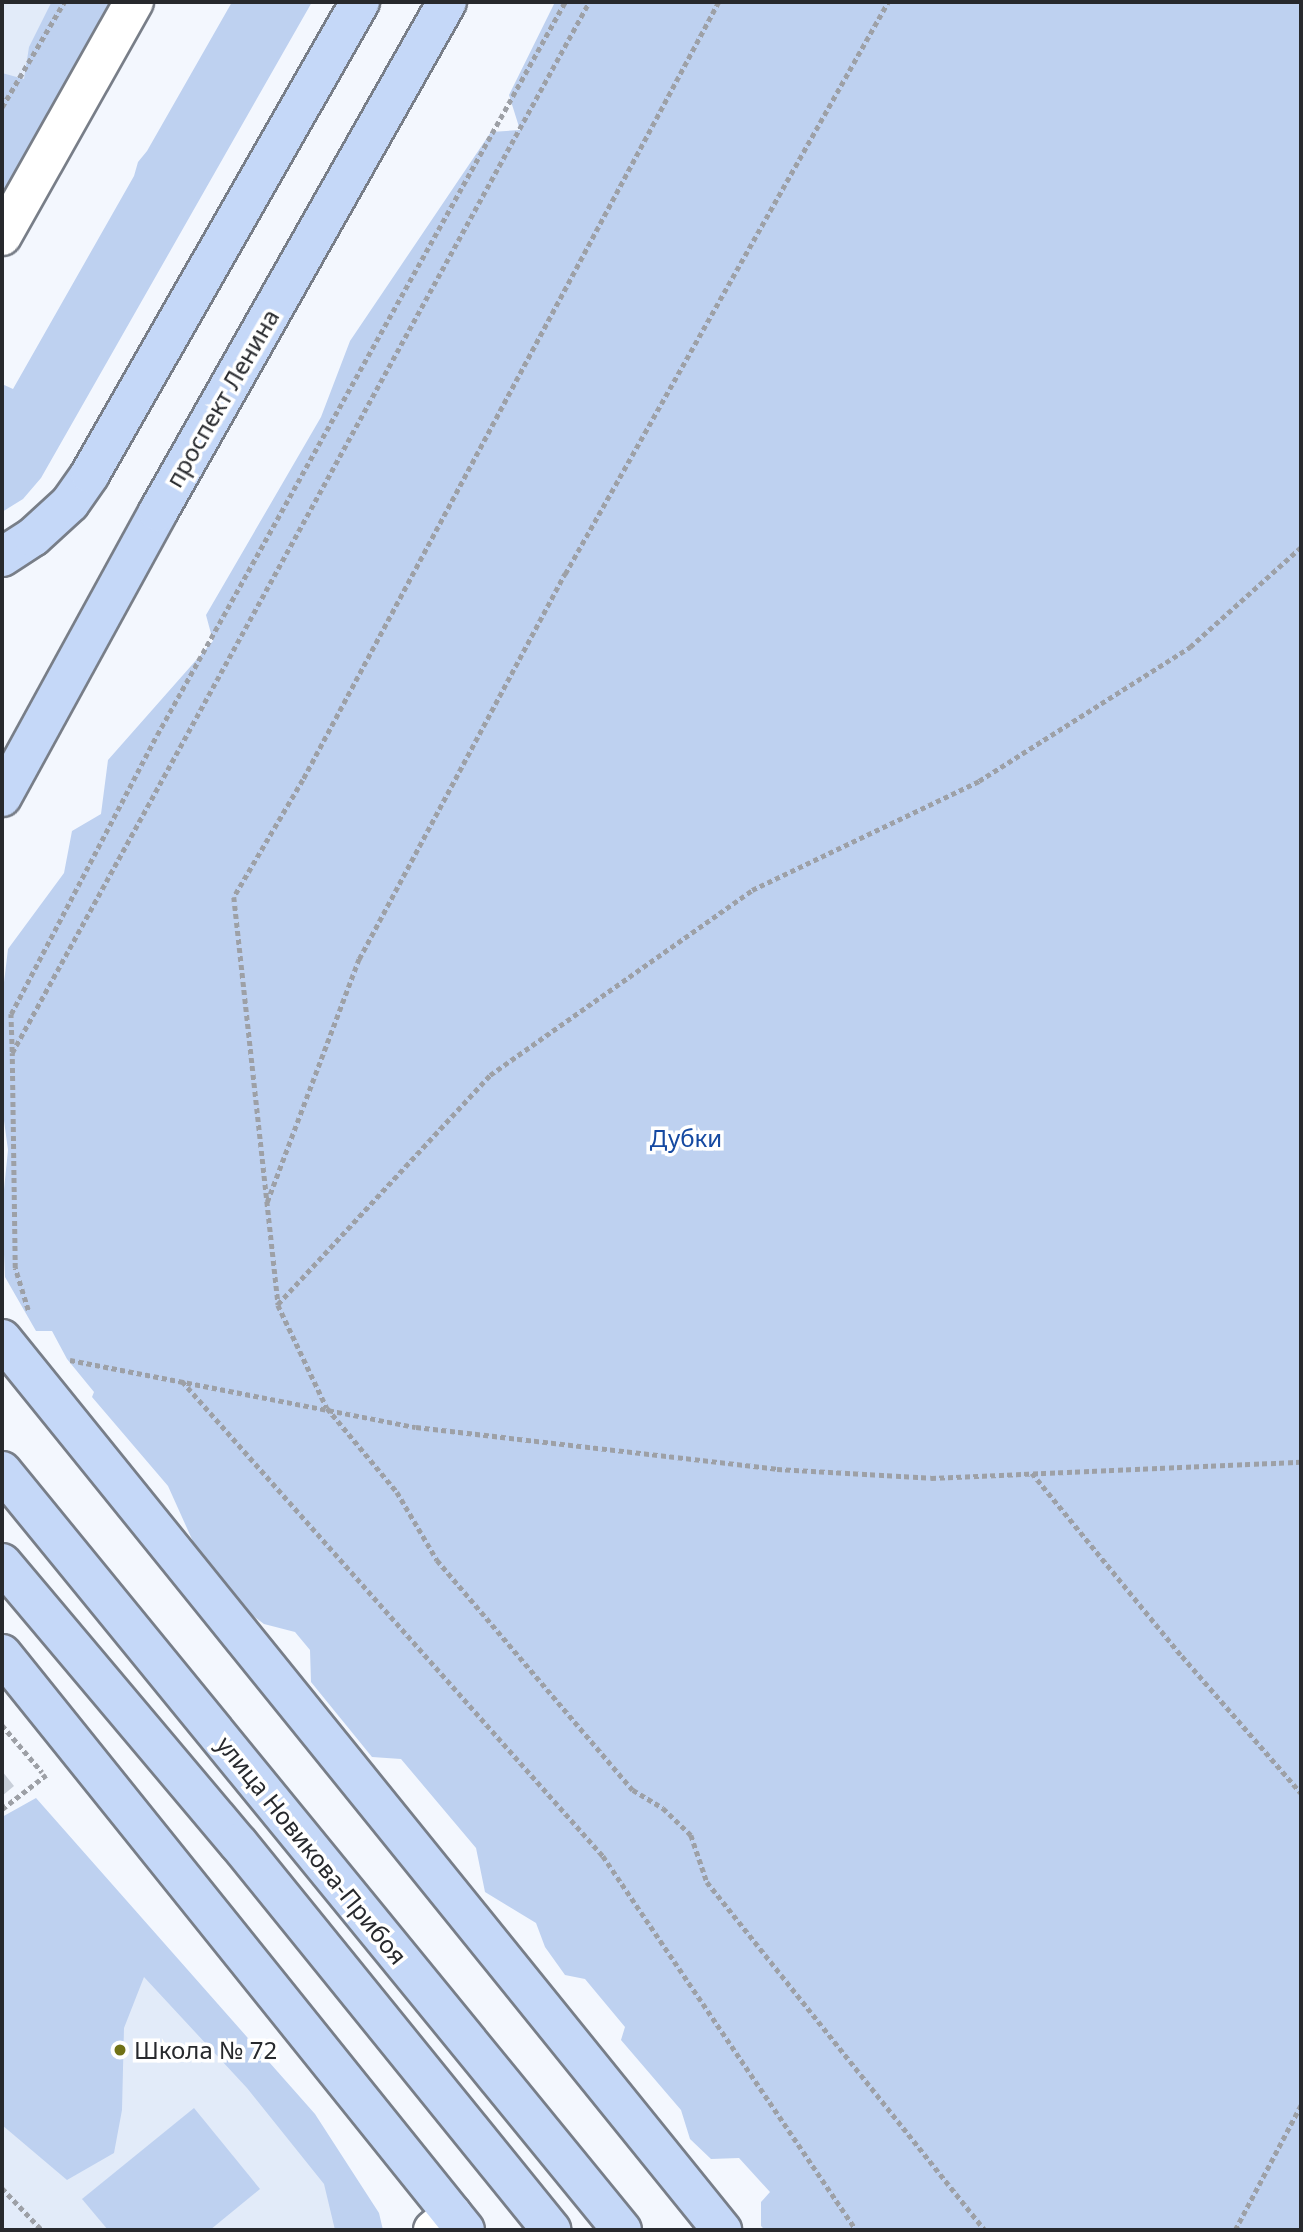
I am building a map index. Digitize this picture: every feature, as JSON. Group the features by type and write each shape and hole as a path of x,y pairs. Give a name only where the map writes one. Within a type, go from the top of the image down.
{"main road":[{"path":"2,557 33,537 69,503 90,474 360,2"},
{"name":"проспект Ленина","path":"2,797 158,512 447,2"},
{"path":"2,1339 722,2230"},
{"name":"улица Новикова-Прибоя","path":"2,1471 622,2230"},
{"path":"2,1563 238,1843 551,2230"},
{"path":"2,1654 450,2225"}],"street":[{"path":"2,236 134,2"}],"path":[{"path":"2,107 64,2"},
{"path":"15,1268 11,1014 164,723 565,2"},
{"path":"12,1053 589,2"},
{"path":"719,2 310,768 234,897 278,1305 327,1408 397,1492 437,1560 633,1790 663,1808 691,1835 707,1882 919,2144 985,2230"},
{"path":"267,1203 359,959 571,562 888,2"},
{"path":"278,1305 490,1075 752,890 979,781 1190,647 1301,547"},
{"path":"66,1359 416,1427 777,1469 931,1478 1301,1462"},
{"path":"181,1381 603,1856 856,2230"},
{"path":"1032,1474 1182,1656 1301,1793"},
{"path":"2,1809 46,1775"},
{"path":"1236,2230 1301,2105"},
{"path":"2,2188 42,2230"}],"shaded area":[{"path":"2,2 77,2 2,132"},
{"name":"Школа № 72","path":"58,1829 375,2230 2,2230 2,1875"}],"green space":[{"path":"115,2 2,204 2,73 24,79 29,47 51,3"},
{"path":"232,2 312,2 41,478 23,499 2,512 2,384 13,389 134,176 138,162 147,151"},
{"name":"Дубки","path":"555,2 1301,2 1301,2230 765,2230 761,2226 761,2202 770,2192 739,2158 711,2159 690,2139 681,2110 621,2040 625,2027 585,1979 565,1975 545,1947 536,1923 485,1892 476,1848 401,1759 372,1757 311,1682 310,1650 295,1632 264,1624 213,1586 168,1486 92,1397 94,1392 67,1359 52,1331 36,1331 5,1277 2,1209 8,1150 2,1106 2,999 8,949 64,873 72,831 101,814 108,760 213,641 206,615 321,417 350,341 491,132 520,130 509,95"},
{"path":"36,1798 315,2114 379,2213 383,2230 335,2230 324,2184 247,2088 144,1977 124,2028 122,2110 114,2153 67,2180 2,2125 2,1817"},
{"path":"194,2108 260,2189 210,2230 108,2230 82,2199"}],"building":[{"path":"2,1771 14,1786 2,1796"}],"place":[{"name":"Школа № 72","path":"120,2050"}]}
